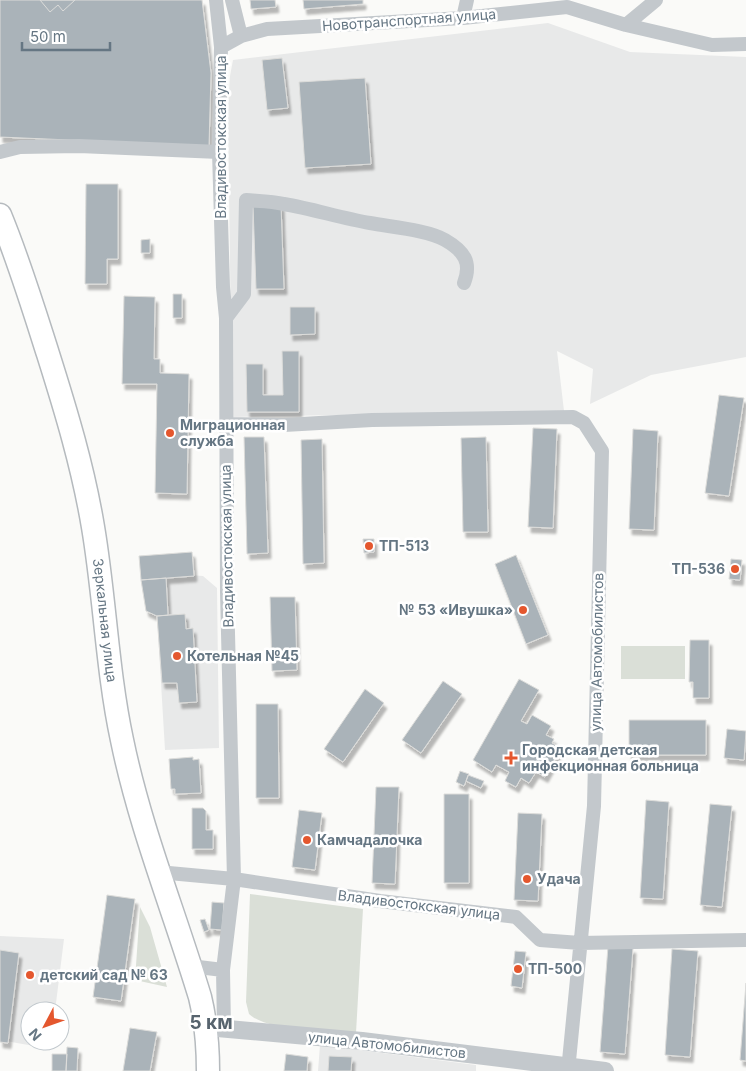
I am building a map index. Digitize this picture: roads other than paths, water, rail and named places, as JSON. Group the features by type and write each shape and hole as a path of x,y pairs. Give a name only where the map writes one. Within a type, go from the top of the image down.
{"main road":[{"name":"Зеркальная улица","path":"0,215 30,295 70,422 82,468 97,549 121,738 139,810 158,872 190,966 215,1028 208,1071"}],"street":[{"name":"Владивостокская улица","path":"215,1028 234,879 227,592 226,318 223,287 219,152 221,47 216,0"},
{"path":"232,0 241,36"},
{"path":"463,18 467,0"},
{"path":"626,25 656,0"},
{"name":"Новотранспортная улица","path":"221,47 241,36 267,29 463,18 569,4 626,25 712,45 746,44"},
{"path":"0,152 20,147 79,146 219,152"},
{"path":"226,318 244,294 246,200 283,204 443,238 461,252 466,259 468,274 464,283"},
{"name":"улица Автомобилистов","path":"226,424 284,425 372,420 573,417 584,423 602,451 594,806 568,1068"},
{"name":"Владивостокская улица","path":"158,872 234,879 380,901 516,917 540,940 580,943 746,940"},
{"path":"190,966 223,970"},
{"name":"улица Автомобилистов","path":"215,1028 368,1042 568,1068 605,1071"}],"place":[{"name":"Миграционная служба","path":"170,433"},
{"name":"ТП-513","path":"369,546"},
{"name":"ТП-536","path":"735,569"},
{"name":"№ 53 «Ивушка»","path":"523,610"},
{"name":"Котельная №45","path":"177,656"},
{"name":"Городская детская инфекционная больница","path":"511,758"},
{"name":"Камчадалочка","path":"307,840"},
{"name":"Удача","path":"527,879"},
{"name":"ТП-500","path":"518,969"},
{"name":"детский сад № 63","path":"30,975"}],"district":[{"name":"5 км","path":"211,1022"}]}
